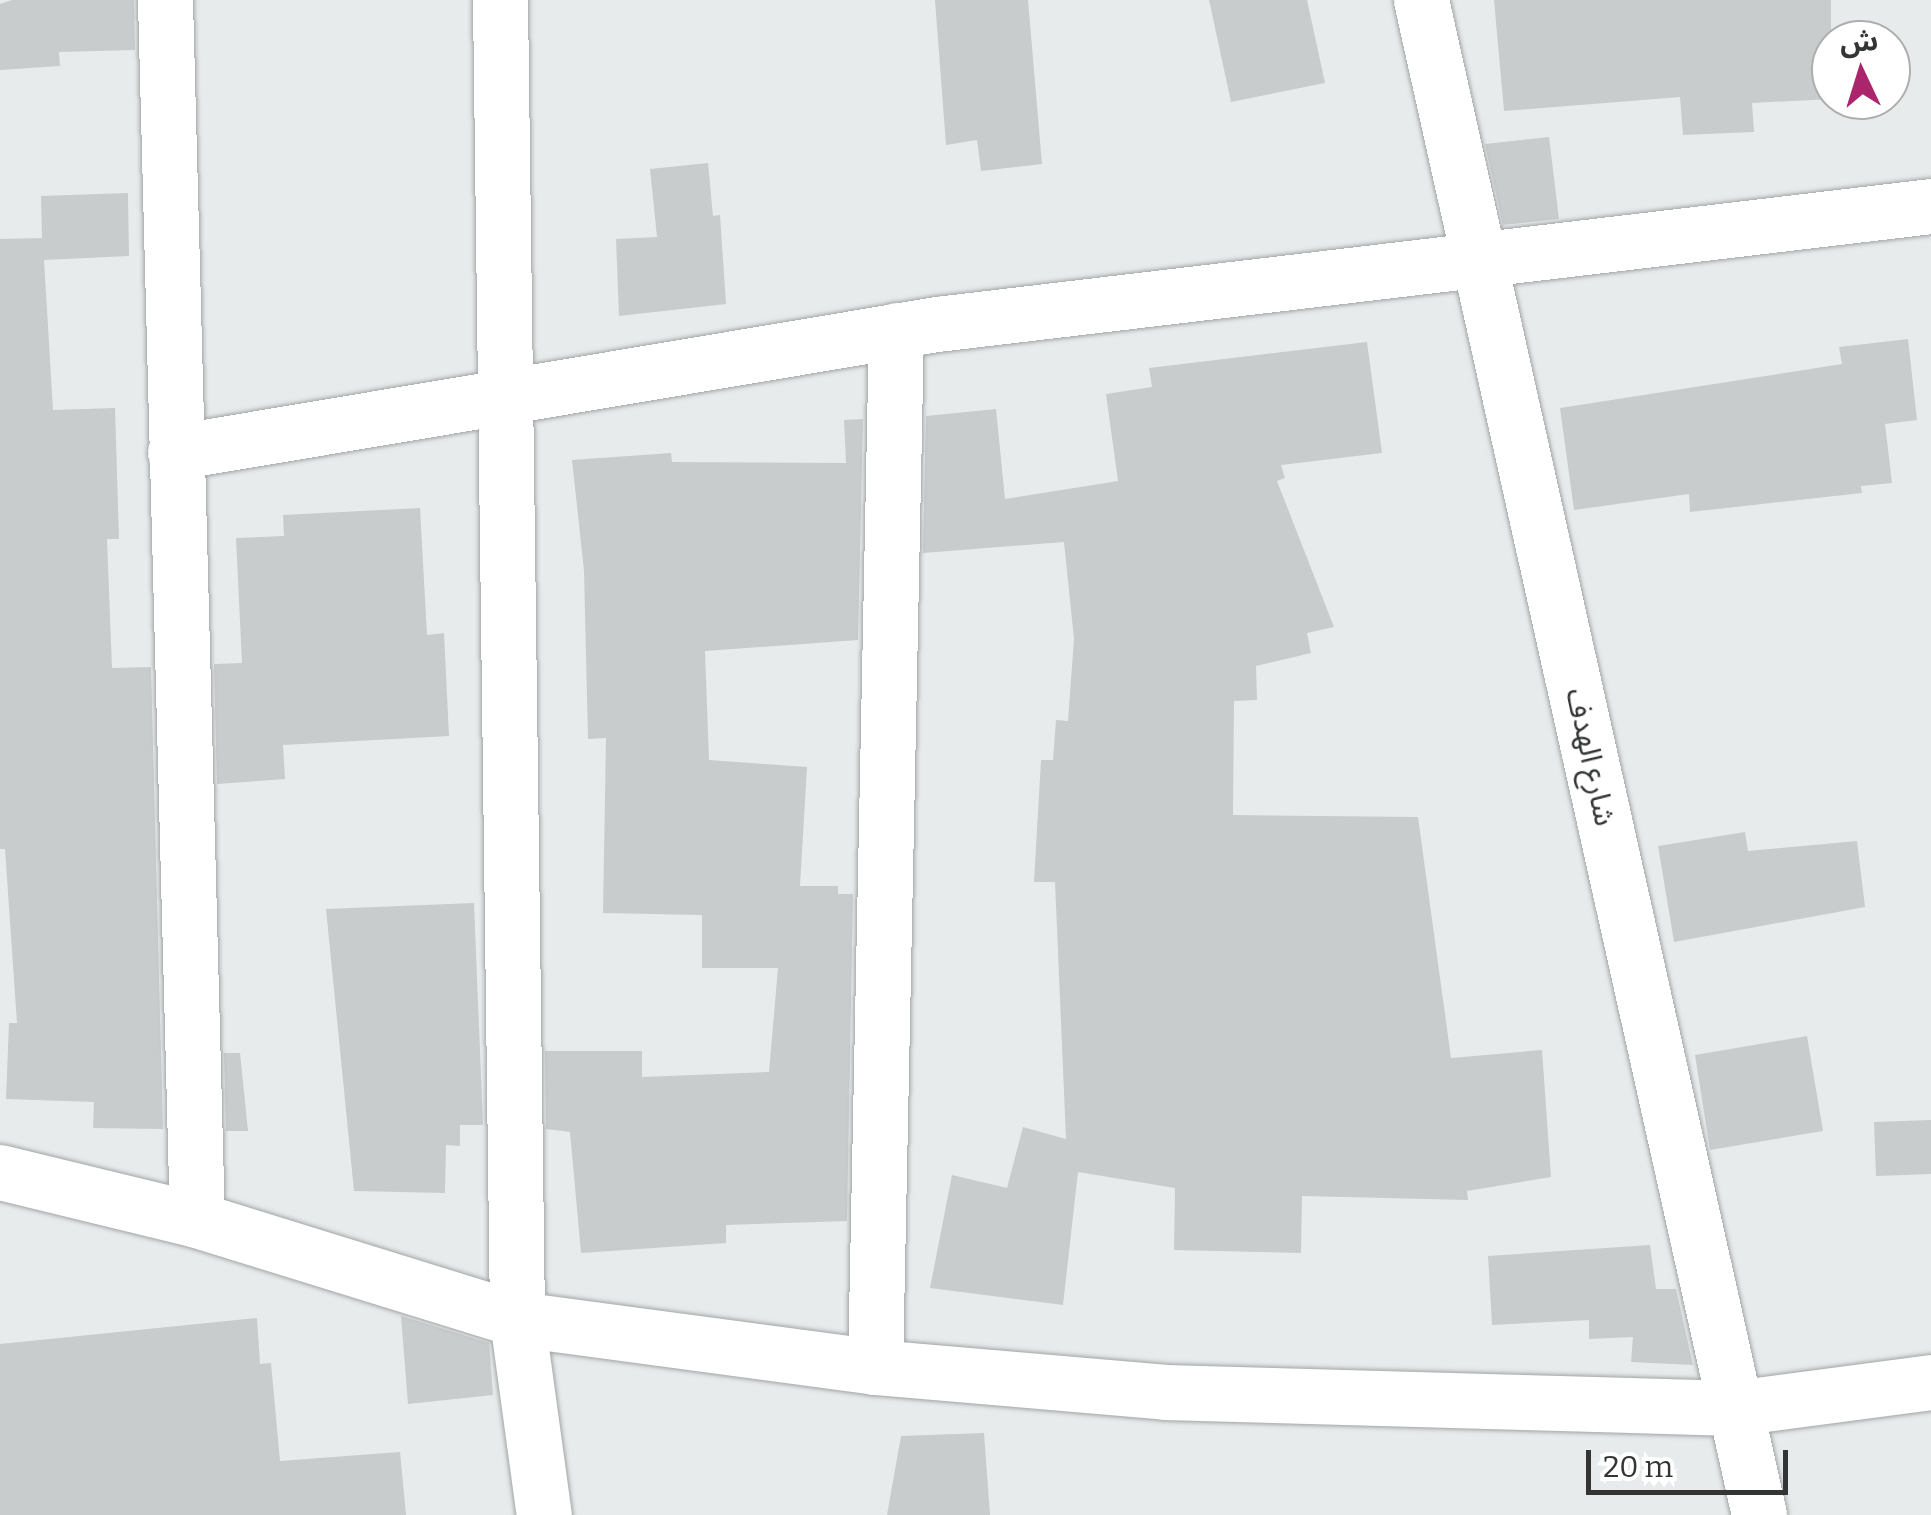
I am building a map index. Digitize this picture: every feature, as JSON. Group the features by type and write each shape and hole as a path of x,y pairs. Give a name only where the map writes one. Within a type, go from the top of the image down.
{"street":[{"path":"165,0 197,1220"},
{"path":"500,0 517,1319 544,1515"},
{"name":"شارع الهدف","path":"1421,0 1759,1515"},
{"path":"174,452 896,330 1931,206"},
{"path":"875,1368 896,330"},
{"path":"0,1172 197,1220 517,1319 875,1368 1165,1392 1734,1408 1931,1382"}],"building":[{"path":"12,0 134,0 135,50 59,52 60,66 0,70 0,4"},
{"path":"935,0 1028,0 1042,164 981,171 977,140 946,145"},
{"path":"1209,0 1307,0 1325,83 1231,102"},
{"path":"1494,0 1831,0 1831,20 1811,20 1811,100 1752,103 1754,132 1683,135 1680,97 1504,111"},
{"path":"1549,137 1559,219 1503,225 1485,144"},
{"path":"708,163 713,216 720,215 726,304 619,316 616,239 657,237 650,169"},
{"path":"128,193 129,256 44,260 53,410 115,408 119,539 107,539 112,668 151,667 163,1129 93,1128 94,1102 6,1099 9,1023 17,1023 5,849 0,849 0,239 42,238 41,196"},
{"path":"1908,339 1917,420 1885,424 1892,483 1861,486 1862,493 1690,512 1689,494 1574,510 1560,408 1842,364 1839,347"},
{"path":"1367,342 1382,453 1281,465 1285,478 1277,481 1334,627 1307,633 1311,653 1256,666 1257,700 1234,701 1233,815 1418,817 1451,1058 1542,1050 1551,1177 1467,1191 1468,1200 1302,1196 1301,1253 1174,1250 1175,1188 1078,1172 1063,1305 930,1288 952,1175 1007,1188 1023,1127 1066,1139 1055,882 1034,882 1041,760 1053,760 1056,720 1068,721 1074,639 1064,542 923,553 926,416 996,409 1005,499 1118,481 1106,394 1152,387 1149,368"},
{"path":"863,419 858,640 705,651 709,760 807,767 800,886 838,886 838,894 853,894 847,1221 726,1225 726,1243 581,1253 570,1132 546,1129 545,1051 642,1051 642,1077 769,1072 778,968 702,968 702,915 603,913 606,738 588,739 584,571 572,460 671,453 672,462 846,463 844,420"},
{"path":"420,508 427,635 444,633 449,736 283,745 285,779 217,784 214,664 242,663 236,538 284,536 283,515"},
{"path":"1745,832 1748,851 1857,841 1865,907 1674,942 1658,846"},
{"path":"474,903 483,1125 460,1125 460,1146 446,1145 445,1193 354,1191 326,909"},
{"path":"1807,1036 1823,1131 1710,1150 1695,1055"},
{"path":"224,1053 240,1053 248,1131 226,1131"},
{"path":"1931,1120 1931,1174 1876,1176 1874,1122"},
{"path":"1650,1245 1656,1289 1676,1289 1693,1365 1631,1362 1633,1337 1589,1339 1589,1320 1492,1325 1488,1256"},
{"path":"401,1316 489,1343 493,1395 408,1404"},
{"path":"257,1318 260,1364 271,1363 280,1461 400,1452 406,1515 0,1515 0,1344"},
{"path":"984,1433 990,1515 887,1515 901,1436"}]}
